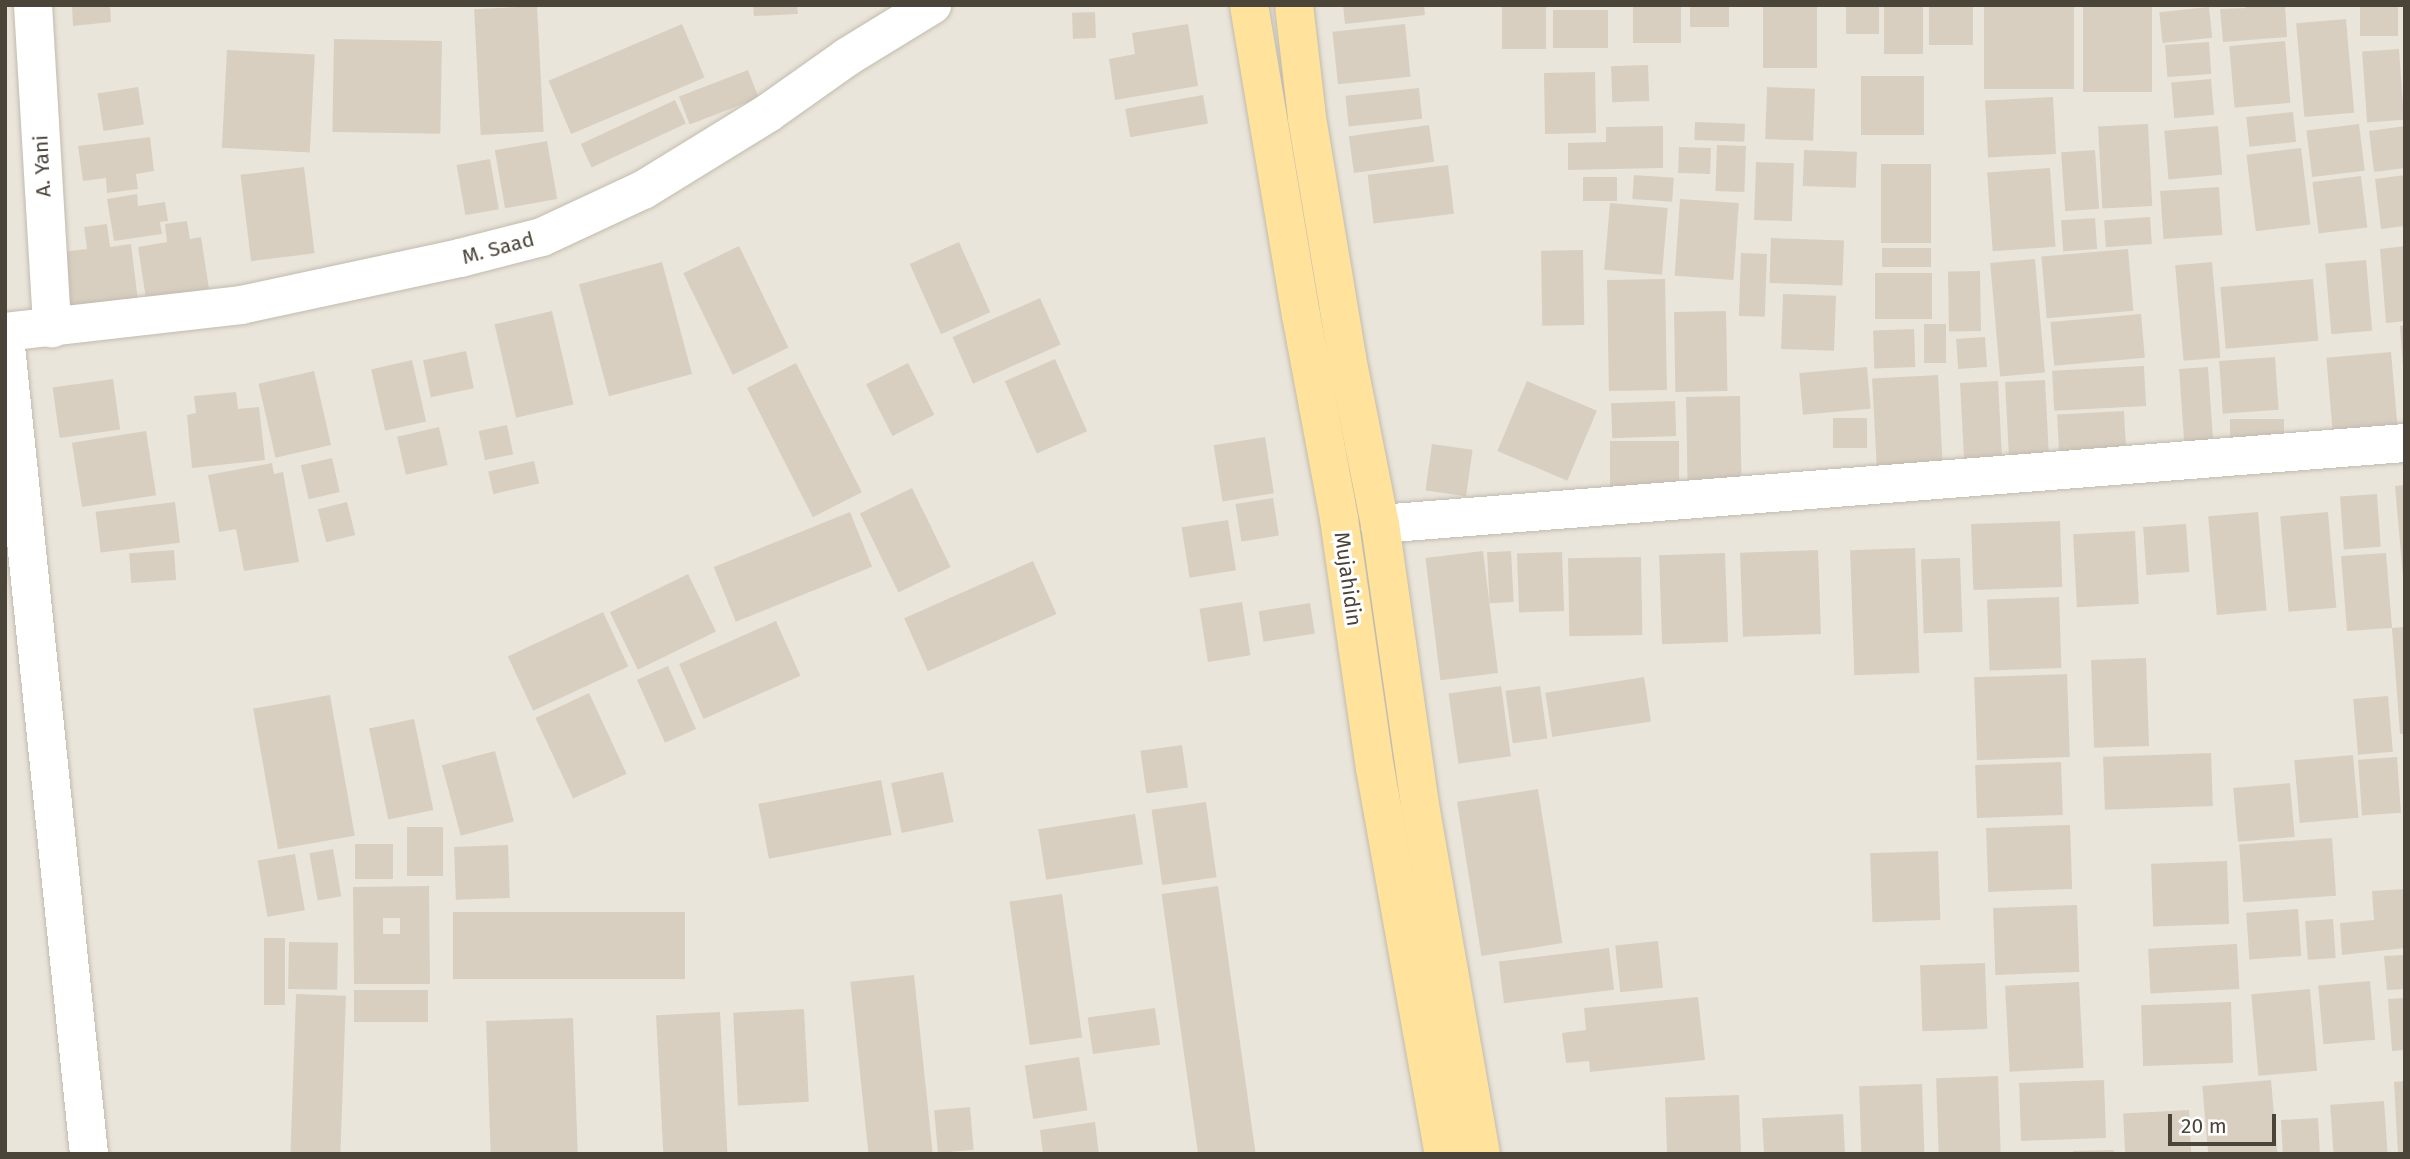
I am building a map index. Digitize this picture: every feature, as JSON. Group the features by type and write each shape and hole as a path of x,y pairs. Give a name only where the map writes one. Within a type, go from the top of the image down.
{"main road":[{"name":"Mujahidin","path":"1249,5 1301,315 1339,519 1375,768 1444,1154"},
{"name":"Mujahidin","path":"1294,5 1311,144 1347,358 1380,524 1420,805 1481,1154"}],"street":[{"name":"A. Yani","path":"33,5 52,328"},
{"name":"M. Saad","path":"5,335 241,305 460,258 542,237 643,190 768,113 847,57 932,5"},
{"path":"5,335 89,1154"},
{"path":"1380,524 2405,443"}],"shaded area":[{"path":"5,5 2405,5 2405,1154 5,1154"}],"building":[{"path":"72,5 110,5 111,22 73,26"},
{"path":"753,5 797,5 798,14 754,16"},
{"path":"1343,5 1424,5 1425,15 1345,24"},
{"path":"1502,5 1546,5 1546,49 1502,49"},
{"path":"1633,5 1681,5 1681,43 1633,43"},
{"path":"1690,5 1729,5 1729,27 1690,27"},
{"path":"1763,5 1817,5 1817,68 1763,68"},
{"path":"1846,5 1879,5 1879,34 1846,34"},
{"path":"1884,5 1923,5 1923,54 1884,54"},
{"path":"1929,5 1973,5 1973,45 1929,45"},
{"path":"1984,5 2074,5 2074,89 1984,89"},
{"path":"2083,5 2152,5 2152,92 2083,92"},
{"path":"2246,5 2285,5 2287,37 2223,42 2220,9 2246,8"},
{"path":"2360,5 2398,5 2398,36 2360,36"},
{"path":"537,6 544,132 481,135 474,9"},
{"path":"2209,7 2212,38 2163,43 2159,12"},
{"path":"1553,10 1608,10 1608,48 1553,48"},
{"path":"1095,12 1096,38 1073,39 1072,13"},
{"path":"2346,19 2354,113 2304,117 2296,23"},
{"path":"682,24 705,77 571,134 549,81"},
{"path":"1188,24 1198,86 1115,100 1109,59 1135,54 1132,33"},
{"path":"1405,24 1411,77 1338,84 1332,32"},
{"path":"334,39 442,41 440,134 332,132"},
{"path":"2285,41 2290,103 2235,108 2229,46"},
{"path":"2209,42 2211,74 2167,77 2165,45"},
{"path":"2399,49 2404,120 2367,122 2362,52"},
{"path":"227,50 315,55 310,152 222,148"},
{"path":"1648,65 1649,101 1612,102 1611,66"},
{"path":"748,70 759,98 690,125 679,97"},
{"path":"1595,72 1596,133 1545,134 1544,73"},
{"path":"1861,76 1924,76 1924,135 1861,135"},
{"path":"2211,79 2214,115 2174,118 2171,82"},
{"path":"138,87 144,125 103,131 98,93"},
{"path":"1767,87 1815,89 1813,141 1765,139"},
{"path":"1419,88 1422,119 1349,127 1345,96"},
{"path":"1203,95 1208,124 1130,137 1125,109"},
{"path":"2053,97 2056,154 1988,157 1985,101"},
{"path":"675,100 686,124 592,168 581,144"},
{"path":"2293,112 2296,142 2249,147 2246,117"},
{"path":"1695,122 1745,124 1744,142 1694,140"},
{"path":"2148,124 2152,206 2102,209 2098,127"},
{"path":"2359,124 2365,171 2312,177 2306,130"},
{"path":"1429,125 1434,162 1354,173 1349,136"},
{"path":"1663,126 1663,168 1568,170 1568,143 1606,142 1606,127"},
{"path":"2218,126 2222,175 2168,180 2164,131"},
{"path":"2405,126 2405,168 2374,172 2369,131"},
{"path":"150,137 154,171 136,174 138,189 107,193 106,178 83,181 78,146"},
{"path":"547,141 557,199 505,208 495,150"},
{"path":"1717,145 1746,146 1744,192 1715,191"},
{"path":"1679,147 1711,148 1710,174 1678,173"},
{"path":"2301,148 2310,224 2256,231 2246,155"},
{"path":"1804,150 1857,152 1856,188 1803,186"},
{"path":"2095,150 2099,209 2065,211 2061,152"},
{"path":"490,159 499,209 465,215 457,165"},
{"path":"1756,162 1794,163 1792,221 1754,220"},
{"path":"1881,164 1931,164 1931,243 1881,243"},
{"path":"1448,165 1454,214 1374,224 1368,175"},
{"path":"304,167 315,253 251,261 240,175"},
{"path":"2050,168 2056,247 1993,251 1987,172"},
{"path":"1634,175 1674,178 1672,202 1632,199"},
{"path":"2405,175 2405,226 2381,229 2375,179"},
{"path":"2361,176 2367,228 2319,234 2312,182"},
{"path":"1583,177 1617,177 1617,201 1583,201"},
{"path":"2219,187 2222,235 2163,239 2160,191"},
{"path":"137,194 138,206 165,202 168,221 160,222 162,234 114,241 107,199"},
{"path":"1680,199 1739,203 1733,280 1675,276"},
{"path":"1610,203 1668,208 1662,275 1604,270"},
{"path":"2150,217 2152,244 2106,247 2104,220"},
{"path":"2095,218 2097,249 2063,251 2061,220"},
{"path":"187,221 190,239 201,237 209,289 146,299 138,247 167,242 165,224"},
{"path":"107,224 110,247 131,244 138,301 67,310 60,252 87,249 84,227"},
{"path":"1771,238 1844,241 1842,286 1769,283"},
{"path":"959,242 990,312 941,334 910,264"},
{"path":"739,246 789,348 733,375 683,273"},
{"path":"2405,246 2405,321 2386,323 2380,249"},
{"path":"1882,248 1931,248 1931,267 1882,267"},
{"path":"2128,249 2133,311 2047,318 2041,257"},
{"path":"1583,250 1584,325 1542,326 1541,251"},
{"path":"1741,253 1767,254 1765,317 1739,316"},
{"path":"2035,259 2045,373 2000,376 1990,263"},
{"path":"2366,260 2372,331 2331,334 2325,264"},
{"path":"662,262 692,374 609,396 579,284"},
{"path":"2212,262 2220,358 2184,361 2175,265"},
{"path":"1980,271 1981,331 1949,332 1948,272"},
{"path":"1875,273 1932,273 1932,319 1875,319"},
{"path":"1665,279 1667,390 1609,391 1607,280"},
{"path":"2313,279 2318,341 2226,349 2220,287"},
{"path":"1783,294 1836,296 1834,351 1781,349"},
{"path":"1040,298 1061,345 973,384 952,337"},
{"path":"552,311 574,405 516,418 495,324"},
{"path":"1726,311 1727,391 1675,392 1674,312"},
{"path":"2141,314 2145,358 2054,366 2050,322"},
{"path":"1924,324 1946,324 1946,363 1924,363"},
{"path":"2405,325 2405,365 2403,366 2400,326"},
{"path":"1914,329 1915,367 1874,368 1873,330"},
{"path":"1985,337 1987,367 1958,369 1956,339"},
{"path":"466,351 474,388 431,397 423,360"},
{"path":"2391,352 2398,434 2333,439 2326,358"},
{"path":"2275,357 2279,410 2223,414 2219,361"},
{"path":"1055,359 1087,431 1037,454 1005,381"},
{"path":"412,360 426,421 385,431 371,369"},
{"path":"796,363 862,492 813,517 747,388"},
{"path":"908,363 934,415 892,436 866,384"},
{"path":"2144,366 2146,406 2054,411 2052,371"},
{"path":"1867,367 1871,409 1803,415 1799,373"},
{"path":"2208,367 2214,447 2185,449 2179,369"},
{"path":"314,371 331,445 276,458 258,384"},
{"path":"1938,375 1943,468 1877,471 1872,378"},
{"path":"113,379 120,430 60,438 53,387"},
{"path":"2045,380 2049,465 2010,467 2005,382"},
{"path":"1527,381 1597,411 1567,481 1497,451"},
{"path":"1998,381 2002,462 1964,464 1960,383"},
{"path":"236,392 238,409 259,407 265,460 192,468 187,415 196,413 194,396"},
{"path":"1740,396 1742,482 1688,483 1686,397"},
{"path":"1675,401 1676,436 1612,438 1611,403"},
{"path":"2124,411 2127,462 2060,465 2057,415"},
{"path":"1833,418 1867,418 1867,448 1833,448"},
{"path":"2230,419 2284,419 2284,448 2230,448"},
{"path":"507,425 513,454 485,460 479,431"},
{"path":"439,427 448,465 406,475 397,437"},
{"path":"146,431 156,495 82,507 72,443"},
{"path":"1265,437 1274,493 1223,501 1214,445"},
{"path":"1610,441 1679,441 1679,491 1610,491"},
{"path":"1432,444 1473,450 1466,496 1425,491"},
{"path":"332,458 340,492 309,499 301,465"},
{"path":"534,461 539,483 493,494 488,472"},
{"path":"272,463 274,474 283,472 299,562 244,571 236,529 219,532 208,475"},
{"path":"2405,485 2405,577 2403,577 2395,486"},
{"path":"912,488 951,567 898,593 860,513"},
{"path":"2377,494 2381,547 2344,549 2340,497"},
{"path":"1273,498 1279,536 1241,541 1235,504"},
{"path":"175,502 180,543 101,552 96,512"},
{"path":"347,502 355,535 326,542 318,509"},
{"path":"850,512 872,567 736,622 714,567"},
{"path":"2258,512 2267,611 2217,615 2208,516"},
{"path":"2328,512 2336,608 2289,612 2280,516"},
{"path":"1228,520 1236,570 1190,578 1182,527"},
{"path":"2060,521 2062,587 1973,590 1971,524"},
{"path":"2186,524 2189,572 2146,575 2143,527"},
{"path":"2135,531 2139,604 2077,607 2073,534"},
{"path":"1915,548 1919,673 1854,675 1850,550"},
{"path":"174,550 176,580 131,583 129,553"},
{"path":"1818,550 1821,634 1743,637 1740,553"},
{"path":"1483,551 1498,673 1440,680 1425,558"},
{"path":"1511,551 1514,602 1490,603 1487,552"},
{"path":"1562,552 1564,611 1519,613 1517,554"},
{"path":"1725,553 1728,642 1662,644 1659,555"},
{"path":"2386,553 2392,628 2347,631 2341,556"},
{"path":"1641,557 1642,635 1569,636 1568,558"},
{"path":"1960,558 1963,632 1924,633 1921,559"},
{"path":"1033,561 1057,614 928,671 904,618"},
{"path":"688,574 716,632 638,670 610,612"},
{"path":"2059,597 2061,668 1990,670 1987,600"},
{"path":"1242,602 1250,655 1208,662 1200,609"},
{"path":"1310,603 1315,634 1263,642 1259,611"},
{"path":"603,612 628,666 533,711 508,656"},
{"path":"776,621 800,676 704,719 679,664"},
{"path":"2405,627 2405,734 2400,734 2392,628"},
{"path":"2146,658 2149,746 2094,748 2091,660"},
{"path":"668,666 696,729 665,743 637,680"},
{"path":"2067,674 2070,757 1977,760 1974,677"},
{"path":"1644,677 1651,721 1552,737 1545,693"},
{"path":"1501,686 1511,756 1458,764 1449,693"},
{"path":"1540,686 1547,738 1513,743 1505,691"},
{"path":"589,693 627,774 573,799 536,718"},
{"path":"330,695 355,836 278,849 253,709"},
{"path":"2388,696 2393,752 2358,755 2353,699"},
{"path":"414,719 433,810 388,820 369,729"},
{"path":"1182,745 1188,788 1146,793 1140,751"},
{"path":"495,751 514,822 461,836 442,765"},
{"path":"2211,753 2213,806 2105,810 2103,757"},
{"path":"2353,755 2358,818 2300,823 2294,760"},
{"path":"2397,757 2401,813 2362,816 2358,760"},
{"path":"2061,762 2063,815 1977,818 1975,765"},
{"path":"943,772 954,822 902,833 891,783"},
{"path":"881,780 892,835 769,859 758,804"},
{"path":"2290,783 2295,837 2238,842 2233,788"},
{"path":"1538,789 1562,943 1481,956 1457,802"},
{"path":"1206,802 1217,877 1162,885 1152,810"},
{"path":"1135,814 1143,864 1046,880 1038,829"},
{"path":"2070,825 2072,889 1988,892 1986,828"},
{"path":"407,827 443,827 443,876 407,876"},
{"path":"2332,838 2336,896 2243,902 2239,844"},
{"path":"355,844 393,844 393,879 355,879"},
{"path":"508,845 510,898 456,900 454,847"},
{"path":"333,849 341,896 318,900 309,853"},
{"path":"1938,851 1940,920 1872,922 1870,853"},
{"path":"295,854 305,910 267,917 258,861"},
{"path":"2227,861 2229,924 2153,927 2151,864"},
{"path":"429,886 430,984 354,984 353,887","holes":["383,918 400,918 400,934 383,934"]},
{"path":"1218,886 1256,1154 1198,1154 1162,894"},
{"path":"2405,889 2405,948 2342,955 2340,923 2374,920 2372,891"},
{"path":"1062,894 1082,1038 1030,1045 1010,901"},
{"path":"2077,905 2079,972 1995,975 1993,908"},
{"path":"2298,909 2301,956 2249,960 2246,913"},
{"path":"453,912 685,912 685,979 453,979"},
{"path":"2333,919 2336,958 2308,960 2305,921"},
{"path":"264,938 285,938 285,1005 264,1005"},
{"path":"1658,941 1663,988 1620,992 1615,945"},
{"path":"289,942 338,943 337,990 288,989"},
{"path":"2237,944 2239,989 2150,994 2148,949"},
{"path":"1609,948 1614,990 1504,1003 1499,962"},
{"path":"2405,955 2405,989 2387,990 2384,956"},
{"path":"1985,963 1987,1029 1922,1031 1920,965"},
{"path":"914,975 933,1154 868,1154 850,982"},
{"path":"2370,981 2375,1040 2323,1044 2318,986"},
{"path":"2079,982 2084,1068 2010,1072 2005,986"},
{"path":"2310,989 2317,1071 2258,1076 2251,994"},
{"path":"354,990 428,990 428,1022 354,1022"},
{"path":"296,994 346,996 340,1154 290,1154"},
{"path":"1698,997 1705,1060 1590,1072 1589,1061 1566,1063 1562,1033 1586,1030 1584,1008"},
{"path":"2405,998 2405,1050 2392,1051 2388,999"},
{"path":"2231,1002 2233,1063 2143,1066 2141,1005"},
{"path":"1155,1008 1160,1045 1093,1054 1088,1017"},
{"path":"804,1009 809,1102 738,1106 733,1013"},
{"path":"720,1012 727,1154 663,1154 656,1015"},
{"path":"573,1018 578,1154 491,1154 486,1021"},
{"path":"1079,1057 1087,1110 1033,1119 1025,1066"},
{"path":"1998,1076 2001,1154 1939,1154 1936,1078"},
{"path":"2104,1080 2106,1138 2021,1141 2019,1083"},
{"path":"2271,1080 2277,1154 2208,1154 2202,1086"},
{"path":"2405,1081 2405,1154 2398,1154 2394,1082"},
{"path":"1922,1084 1924,1154 1861,1154 1859,1086"},
{"path":"1739,1095 1741,1154 1667,1154 1665,1098"},
{"path":"2384,1101 2388,1154 2334,1154 2330,1105"},
{"path":"970,1107 974,1150 938,1153 934,1110"},
{"path":"2189,1110 2191,1154 2125,1154 2123,1113"},
{"path":"1843,1114 1845,1154 1764,1154 1762,1118"},
{"path":"2318,1118 2320,1154 2283,1154 2281,1120"},
{"path":"1095,1122 1099,1154 1043,1154 1040,1130"},
{"path":"2114,1150 2114,1154 2073,1154 2073,1151"}]}
